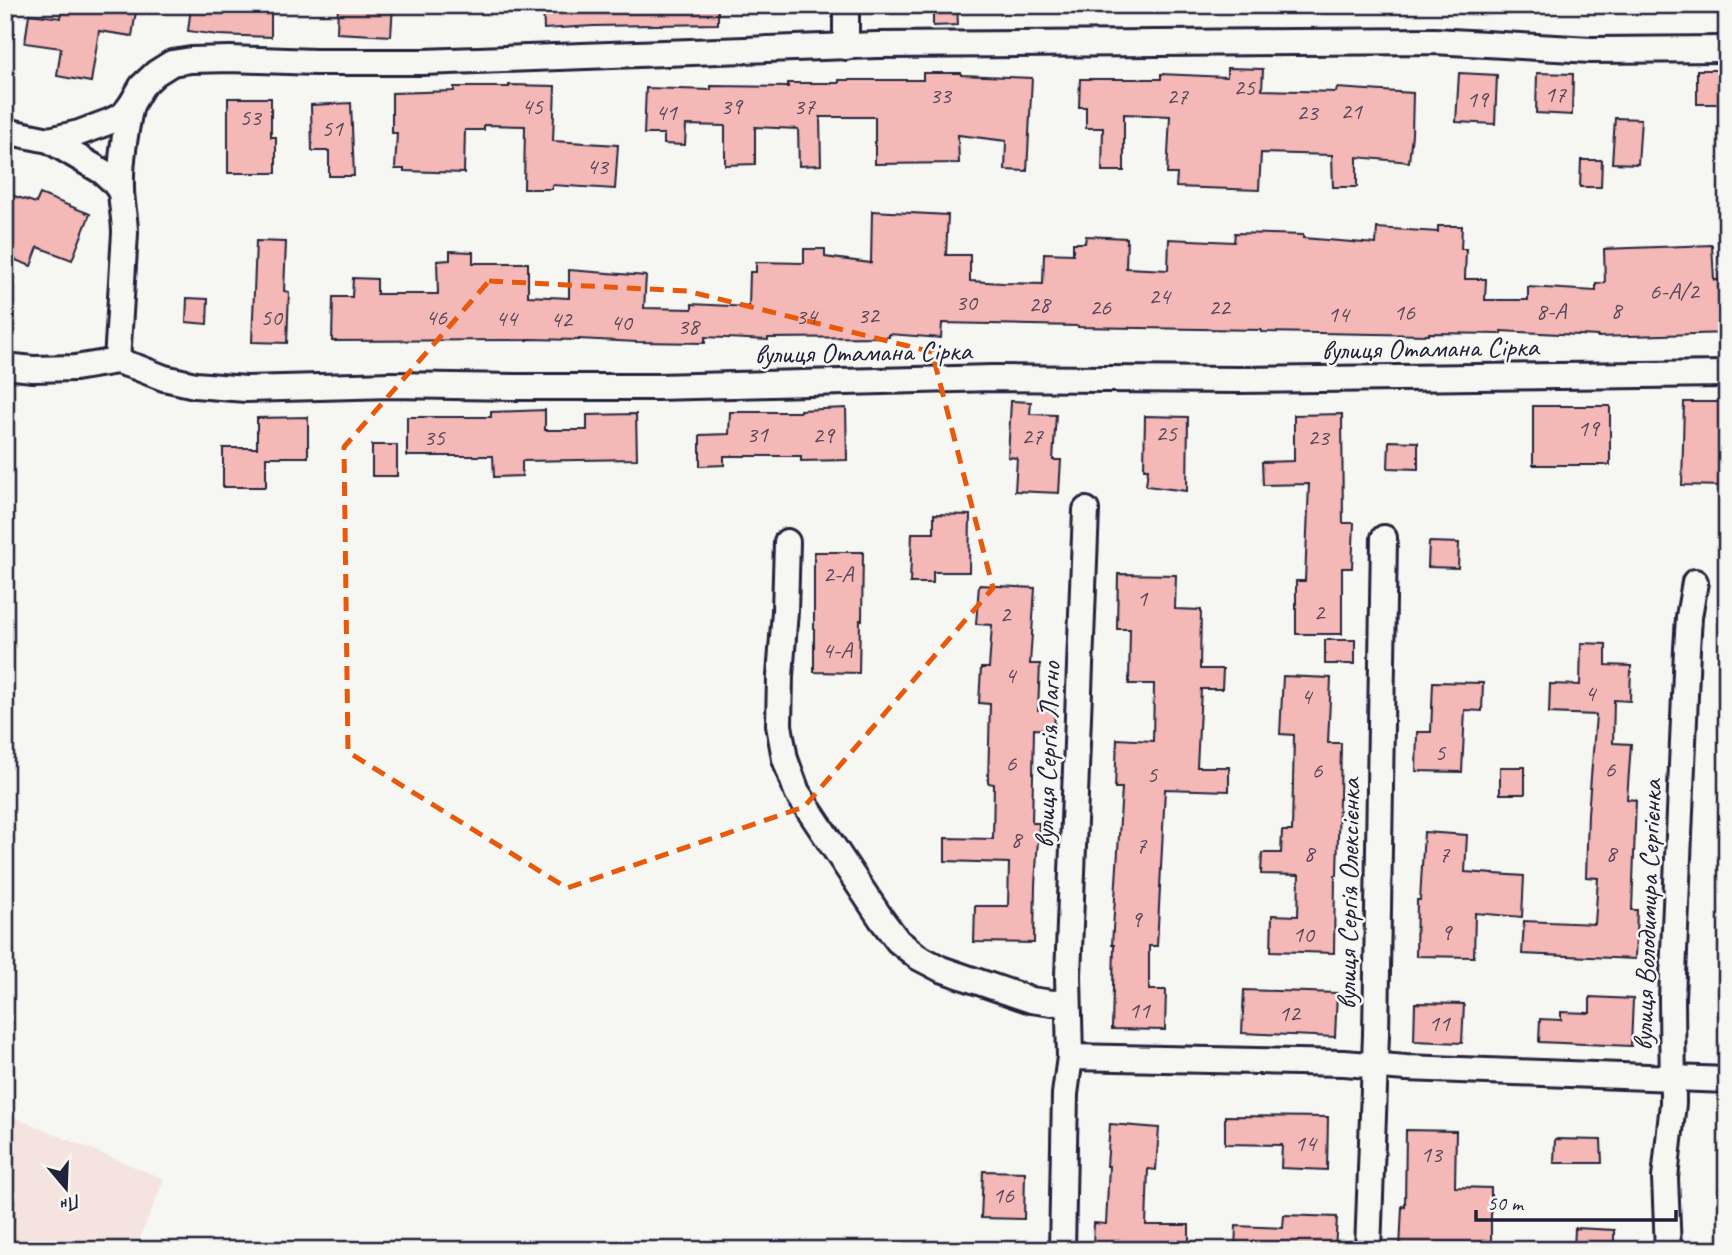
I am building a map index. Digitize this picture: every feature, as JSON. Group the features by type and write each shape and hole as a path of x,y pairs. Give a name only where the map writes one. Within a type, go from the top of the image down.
{"street":[{"path":"846,5 846,47"},
{"path":"49,140 79,133 123,115 142,86 156,72 173,63 191,60 423,62 846,47 1093,43 1434,41 1591,50 1727,50"},
{"path":"117,361 125,233 121,160 131,105"},
{"path":"5,131 49,140 103,172 121,192"},
{"name":"вулиця Отамана Сірка","path":"5,366 33,369 75,368 117,361 164,378 195,385 246,389 391,385 656,387 992,378 1239,380 1727,374"},
{"name":"вулиця Сергія Лагно","path":"1062,1250 1065,1104 1070,1057 1068,1002 1075,783 1086,510"},
{"name":"вулиця Сергія Олексієнка","path":"1368,1250 1384,538"},
{"path":"787,542 779,724 785,759 797,792 898,941 918,957 942,969 1031,1000 1068,1002"},
{"name":"вулиця Володимира Сергієнка","path":"1668,1250 1665,1178 1673,1103 1672,998 1686,663 1695,582"},
{"path":"1070,1057 1344,1063 1406,1068 1727,1080"}],"highlighted area":[{"path":"489,281 687,291 932,352 993,588 804,807 567,888 348,752 344,447"}],"shaded area":[{"path":"5,1114 164,1179 135,1250 5,1250"}],"building":[{"path":"62,5 137,5 132,36 99,31 91,82 57,76 61,48 25,43 29,14 61,18"},
{"path":"245,5 271,5 271,37 188,31 191,7 245,14"},
{"path":"338,5 393,5 391,36 337,33"},
{"path":"543,5 718,5 718,24 544,29"},
{"path":"933,5 957,5 958,25 933,26"},
{"path":"1227,68 1263,69 1262,90 1336,92 1337,88 1413,93 1409,162 1357,157 1357,187 1333,187 1332,155 1261,153 1259,190 1176,187 1177,174 1167,174 1170,116 1124,114 1124,171 1102,171 1103,128 1086,128 1086,107 1079,107 1080,79 1161,79 1161,74 1227,77"},
{"path":"1697,70 1727,70 1727,104 1697,104"},
{"path":"923,73 1032,78 1027,171 1005,170 1006,141 958,135 959,163 875,164 875,117 820,117 821,165 799,166 798,129 755,127 755,164 725,165 725,126 686,125 685,145 664,144 664,134 644,134 646,88 711,90 711,86 788,87 788,83 839,83 839,80 923,80"},
{"path":"1459,73 1497,75 1495,124 1456,122"},
{"path":"1537,73 1573,74 1572,115 1536,113"},
{"path":"555,86 553,141 618,145 615,189 552,185 552,189 524,189 525,126 484,125 484,130 465,130 464,173 395,169 397,133 392,133 392,93 454,91 454,87"},
{"path":"228,98 271,98 271,137 276,137 276,173 228,173"},
{"path":"351,103 354,176 329,176 329,151 312,151 311,105"},
{"path":"1615,118 1641,119 1638,164 1612,163"},
{"path":"1581,160 1602,160 1601,187 1580,187"},
{"path":"5,193 36,203 40,194 90,214 72,260 38,247 31,266 5,256"},
{"path":"872,211 948,215 946,255 970,255 970,281 1003,283 1043,284 1044,253 1073,254 1073,243 1085,243 1086,236 1127,238 1126,268 1168,270 1169,239 1234,242 1235,233 1303,235 1303,238 1376,244 1377,228 1438,232 1438,226 1462,226 1461,249 1466,249 1465,279 1486,279 1485,300 1528,300 1528,287 1596,291 1596,284 1605,283 1604,249 1712,245 1714,280 1727,280 1727,333 1598,337 1501,331 1501,334 1429,335 942,323 941,338 889,334 889,337 768,340 705,337 705,343 579,339 332,341 333,297 352,297 353,278 377,279 377,294 438,294 437,261 450,260 450,251 473,252 473,263 528,263 528,296 569,298 569,270 646,276 644,308 692,309 692,304 749,307 750,272 756,272 756,262 804,263 804,249 825,249 825,257 871,263"},
{"path":"256,241 286,242 284,291 289,292 287,343 252,342"},
{"path":"187,298 208,299 207,324 186,322"},
{"path":"1011,401 1031,402 1030,414 1056,415 1053,460 1061,460 1059,493 1015,491 1017,458 1008,457"},
{"path":"1684,402 1727,402 1727,486 1682,485"},
{"path":"1533,406 1610,406 1610,465 1533,465"},
{"path":"846,408 847,460 801,461 801,456 724,456 724,465 700,466 700,435 729,434 730,412 800,412"},
{"path":"545,410 545,430 587,430 587,415 636,414 637,459 522,461 522,476 494,477 493,456 407,456 407,417 491,417 491,412"},
{"path":"1342,414 1343,523 1354,523 1352,568 1342,568 1342,634 1296,634 1296,581 1305,581 1309,484 1263,485 1262,462 1294,461 1294,415"},
{"path":"1145,416 1188,417 1187,491 1146,486 1148,469 1144,469"},
{"path":"308,417 308,457 266,457 266,487 223,487 223,448 257,448 257,418"},
{"path":"1389,441 1418,442 1418,469 1388,468"},
{"path":"372,445 397,445 397,476 372,476"},
{"path":"934,514 970,515 969,572 933,572 933,583 910,583 912,533 934,533"},
{"path":"1429,542 1459,543 1458,568 1428,567"},
{"path":"814,552 863,552 859,673 814,672"},
{"path":"1118,574 1176,575 1175,609 1201,610 1200,669 1223,669 1222,689 1201,689 1197,767 1229,767 1229,791 1165,789 1157,946 1149,946 1149,990 1166,990 1165,1030 1112,1029 1112,945 1122,788 1115,788 1117,739 1153,741 1154,684 1129,684 1130,629 1117,629"},
{"path":"979,585 1035,588 1030,664 1040,664 1038,710 1055,710 1054,730 1034,729 1032,823 1039,823 1034,943 974,942 975,906 1008,906 1009,863 945,861 945,838 993,839 994,784 988,783 990,704 979,703 981,668 989,668 992,625 976,624"},
{"path":"1325,640 1355,640 1355,664 1325,664"},
{"path":"1581,643 1606,644 1606,665 1631,666 1630,701 1614,700 1613,743 1631,744 1627,799 1636,800 1632,910 1637,910 1635,959 1522,954 1524,921 1595,924 1598,878 1586,877 1596,715 1549,713 1550,684 1580,685"},
{"path":"1283,676 1331,678 1328,743 1341,743 1334,953 1271,951 1272,915 1298,916 1299,875 1261,874 1262,853 1281,853 1282,831 1292,831 1294,735 1280,734"},
{"path":"1433,682 1483,683 1482,711 1465,710 1462,772 1416,771 1417,732 1431,732"},
{"path":"1500,767 1525,767 1525,794 1500,794"},
{"path":"1424,832 1467,835 1465,872 1524,876 1522,917 1475,913 1474,957 1416,956 1417,900 1420,900"},
{"path":"1244,990 1337,993 1335,1037 1242,1033"},
{"path":"1590,997 1633,999 1631,1046 1539,1042 1540,1019 1561,1020 1561,1012 1590,1013"},
{"path":"1415,1003 1464,1004 1462,1043 1414,1041"},
{"path":"1225,1116 1328,1117 1327,1170 1281,1168 1282,1145 1225,1144"},
{"path":"1110,1124 1159,1128 1156,1170 1148,1169 1146,1225 1189,1225 1189,1248 1093,1246 1094,1223 1106,1224"},
{"path":"1406,1130 1456,1131 1455,1187 1491,1188 1491,1250 1400,1250 1402,1206 1405,1207"},
{"path":"1555,1139 1601,1140 1602,1163 1554,1163"},
{"path":"983,1171 1025,1172 1024,1219 981,1218"},
{"path":"1284,1215 1337,1217 1335,1250 1235,1250 1236,1226 1283,1228"},
{"path":"1575,1228 1614,1230 1614,1250 1574,1250"}]}
